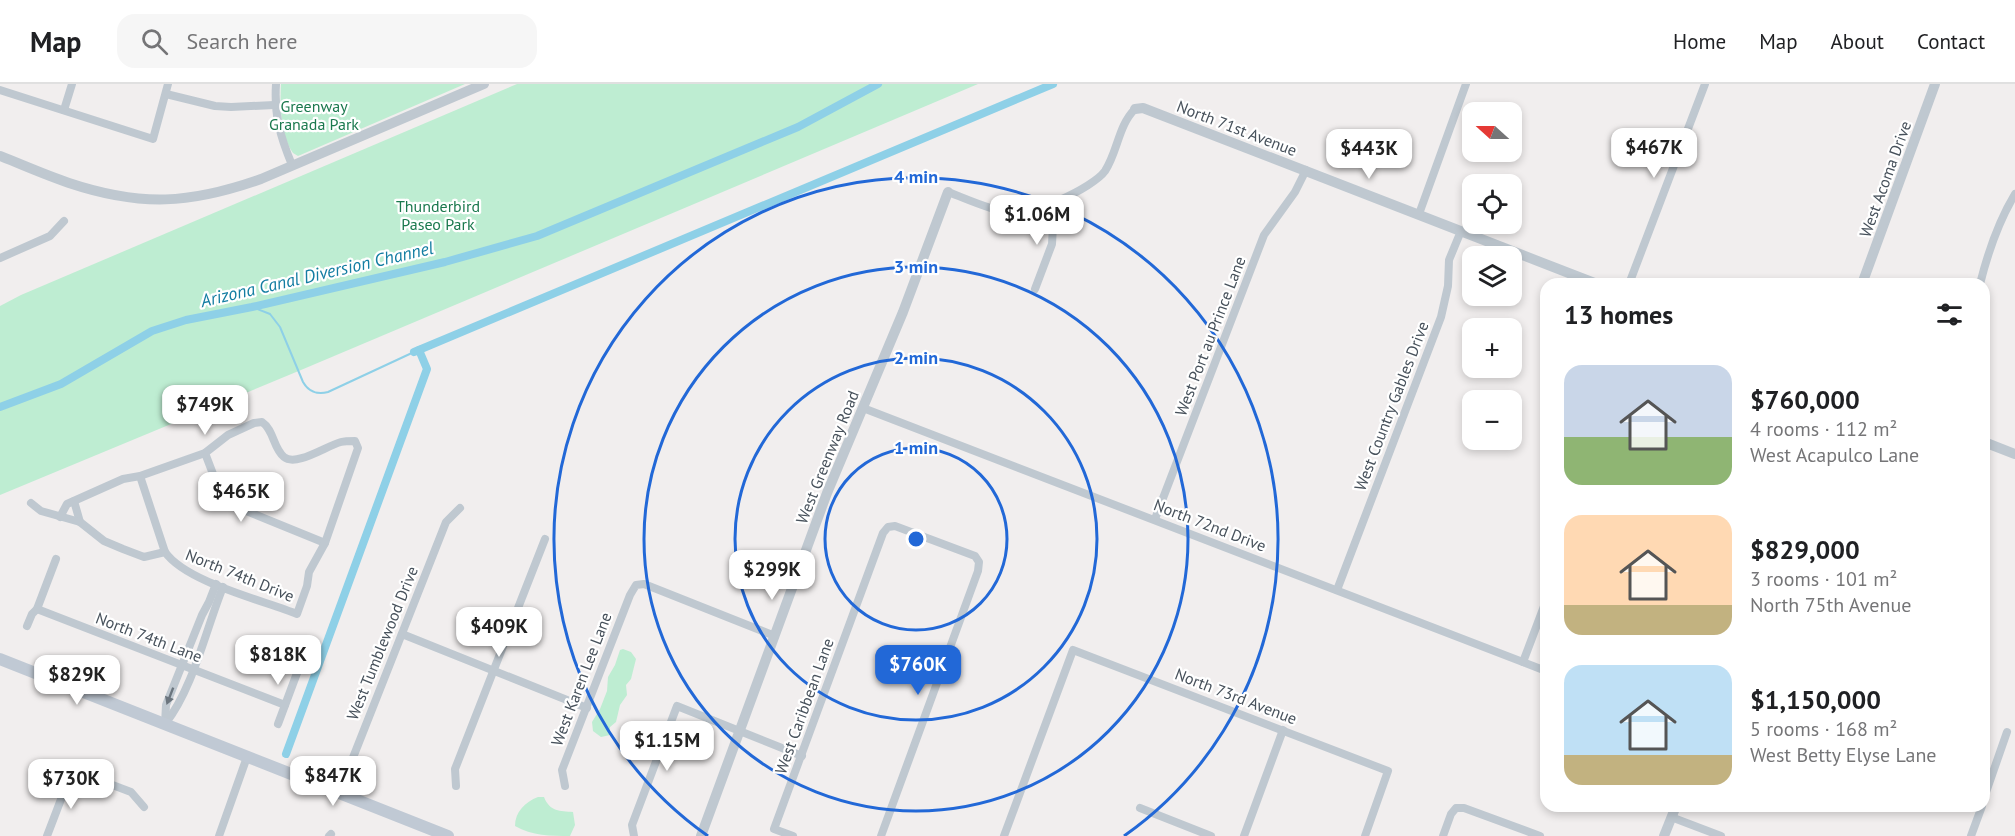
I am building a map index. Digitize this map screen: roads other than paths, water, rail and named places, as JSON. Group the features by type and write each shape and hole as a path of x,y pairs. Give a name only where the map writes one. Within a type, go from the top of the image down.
{"main road":[{"path":"0,660 448,836"}],"street":[{"path":"64,111 72,84"},
{"path":"0,90 153,139 168,84"},
{"path":"276,84 274,105 278,126 292,165"},
{"path":"0,156 100,193 138,200 200,197 232,189 484,84"},
{"path":"1419,214 1467,84"},
{"path":"1631,278 1705,84"},
{"name":"West Acoma Drive","path":"1864,278 1935,84"},
{"path":"166,94 215,106 274,105"},
{"name":"North 71st Avenue","path":"1135,109 1143,108 1582,278"},
{"path":"948,192 1011,214 1024,213 1047,204 1095,181 1103,174 1126,119 1135,109"},
{"name":"West Port au Prince Lane","path":"1155,519 1264,235 1295,192 1306,170"},
{"name":"West Greenway Road","path":"701,836 827,493 903,312 948,192"},
{"path":"1982,278 1990,246 2006,208 2015,194"},
{"path":"1035,289 1052,243 1053,226 1047,204"},
{"path":"0,258 50,236 64,221"},
{"name":"West Country Gables Drive","path":"1337,590 1441,317 1448,286 1449,260 1461,231"},
{"name":"North 72nd Drive","path":"863,408 1540,669"},
{"path":"60,518 67,504 123,479 140,476 205,453 228,435 255,423 262,422 268,426 281,455 289,460 299,459 342,441 355,441 358,448 325,543 234,506 221,495 205,453"},
{"path":"1990,444 2015,453"},
{"path":"140,476 165,552"},
{"path":"74,501 80,522"},
{"name":"North 74th Drive","path":"31,503 40,511 80,522 104,541 144,557 165,552 180,568 220,586 297,614 307,586 309,572 325,543"},
{"name":"West Tumblewood Drive","path":"339,793 446,522 460,508"},
{"name":"West Caribbean Lane","path":"794,836 774,829 883,533 888,527 895,526 975,556 979,562 978,571 880,836"},
{"path":"456,786 455,769 545,540"},
{"path":"27,626 37,609 56,559"},
{"name":"West Karen Lee Lane","path":"565,786 562,770 630,595 636,585 644,584 775,636"},
{"path":"165,724 166,705 202,615 220,586"},
{"path":"165,724 177,709 193,670 213,619 220,586"},
{"name":"North 74th Lane","path":"37,609 285,705"},
{"path":"202,615 213,619"},
{"path":"1523,662 1540,617"},
{"path":"402,634 587,708"},
{"name":"North 73rd Avenue","path":"1004,836 1073,650 1388,771 1365,836"},
{"path":"278,724 303,657"},
{"path":"634,836 632,825 677,706 802,756"},
{"path":"1244,836 1283,730"},
{"path":"1990,781 2007,732"},
{"path":"219,836 247,757"},
{"path":"46,836 68,781 74,772 131,792 144,807"},
{"path":"1140,808 1211,836"},
{"path":"1443,836 1451,814 1456,808 1464,808 1540,836"},
{"path":"1664,836 1673,812"},
{"path":"1971,836 1980,812"},
{"path":"1671,817 1721,836"}],"waterway":[{"name":"Arizona Canal Diversion Channel","path":"0,407 61,384 152,331 186,320 445,262 537,236 798,127 878,84"},
{"path":"414,352 1053,84"},
{"path":"252,307 270,314 280,327 303,382 310,390 317,393 328,392 414,352"},
{"path":"286,754 427,369 419,350"}],"park label":[{"name":"Greenway Granada Park","path":"314,115"},
{"name":"Thunderbird Paseo Park","path":"438,215"}]}
